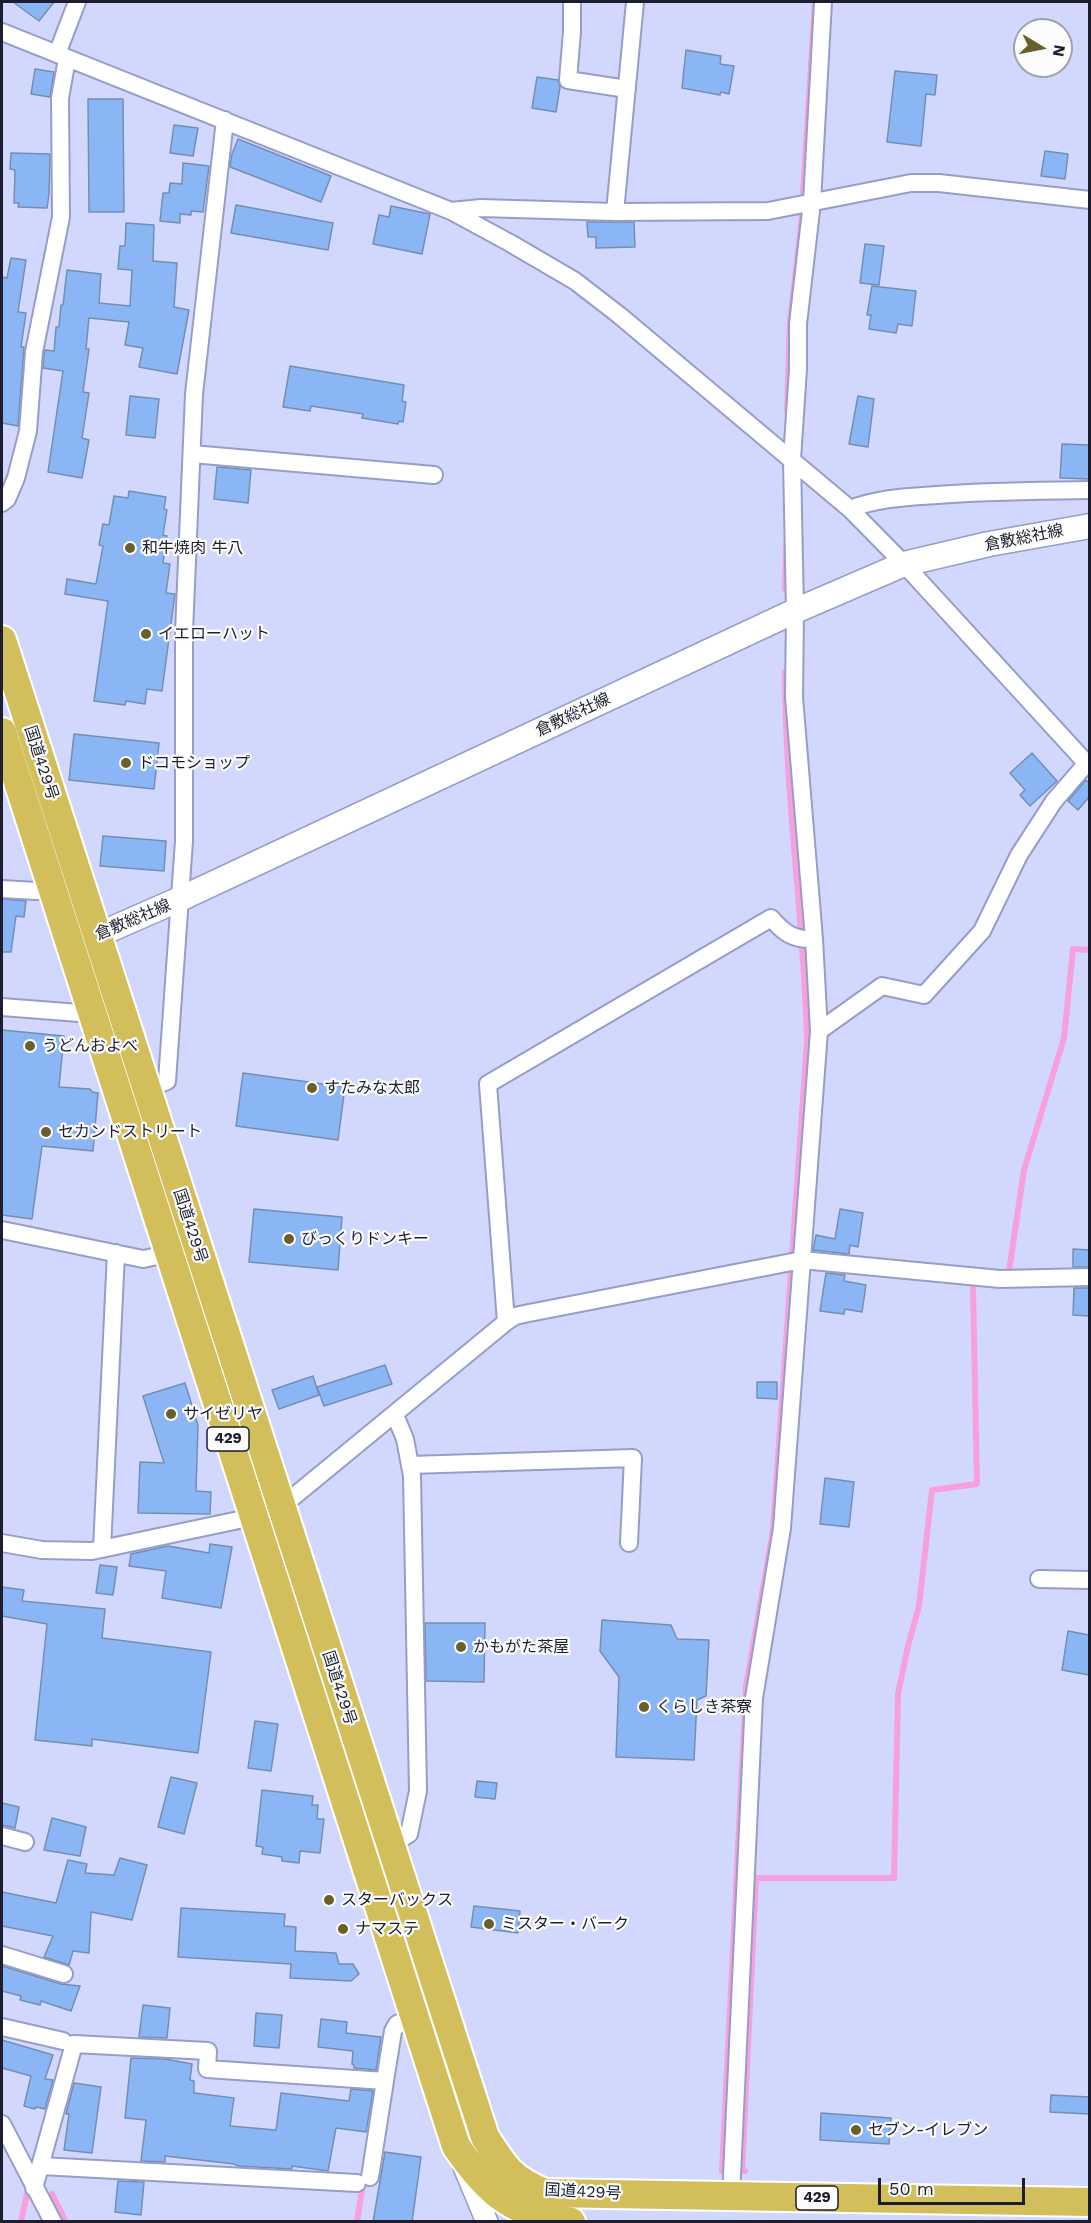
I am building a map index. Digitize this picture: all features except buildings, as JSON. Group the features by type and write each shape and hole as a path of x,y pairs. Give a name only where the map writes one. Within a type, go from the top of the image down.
{"highway":[{"name":"国道429号","path":"2,640 84,941 146,1089 485,2137 513,2176 525,2185 524,2210"},
{"name":"国道429号","path":"2,732 53,892 84,941 92,1014 456,2146 482,2181 524,2210 549,2219 571,2222"},
{"name":"国道429号","path":"524,2210 731,2197 1089,2202"}],"main road":[{"name":"倉敷総社線","path":"84,941 180,899 795,611 904,564 988,544 1089,526"}],"street":[{"path":"2,503 7,499 16,478 28,431 34,352 61,217 62,56 77,2"},
{"path":"572,2 568,80 627,88"},
{"path":"615,212 635,2"},
{"path":"731,2197 754,1698 782,1528 794,1262 819,1031 807,939 794,697 795,611 787,455 798,369 798,324 812,202 823,2"},
{"path":"2,32 451,211 575,281 620,315 850,509 904,564 1088,765 1054,801 1019,855 982,931 924,995 882,986 819,1031"},
{"path":"119,1100 167,1081 184,841 184,632 194,394 225,120"},
{"path":"451,211 481,208 615,212 768,211 911,183 939,183 1089,200"},
{"path":"192,454 434,475"},
{"path":"850,509 870,501 918,496 985,491 1089,490"},
{"path":"2,889 53,892"},
{"path":"506,1322 488,1084 771,918 792,938 807,939"},
{"path":"2,1006 92,1014"},
{"path":"2,1230 143,1258 168,1254"},
{"path":"102,1549 116,1253"},
{"path":"2,1543 42,1550 92,1551 253,1517 281,1507 506,1322 515,1316 529,1312 794,1262 1000,1279 1089,1277"},
{"path":"390,1845 409,1834 418,1791 410,1465 405,1439 394,1415"},
{"path":"410,1465 633,1458 629,1543"},
{"path":"1040,1579 1089,1580"},
{"path":"2,1836 24,1842"},
{"path":"2,1954 64,1974"},
{"path":"41,2166 363,2180 385,2081 393,2031 397,2024 414,2016"},
{"path":"2,2027 63,2041"},
{"path":"34,2187 74,2044 208,2051 207,2069 385,2081"},
{"path":"2,2124 53,2222"},
{"path":"485,2137 524,2210"},
{"path":"456,2146 487,2222"}],"waterway":[{"path":"787,411 790,321 801,226 815,2"},
{"path":"785,589 786,547"},
{"path":"722,2171 746,1687 773,1530 807,1041 788,764 785,672"},
{"path":"1009,1271 1024,1170 1064,1038 1073,949 1090,950"},
{"path":"745,2171 742,2171 756,1878 894,1878 898,1694 919,1606 932,1490 977,1484 973,1287"},
{"path":"357,2222 363,2183"},
{"path":"21,2222 27,2194"},
{"path":"52,2194 66,2222"}],"place":[{"name":"和牛焼肉 牛八","path":"130,548"},
{"name":"イエローハット","path":"146,634"},
{"name":"ドコモショップ","path":"126,763"},
{"name":"うどんおよべ","path":"30,1046"},
{"name":"すたみな太郎","path":"312,1088"},
{"name":"セカンドストリート","path":"46,1132"},
{"name":"びっくりドンキー","path":"289,1239"},
{"name":"サイゼリヤ","path":"171,1414"},
{"name":"かもがた茶屋","path":"461,1647"},
{"name":"くらしき茶寮","path":"644,1707"},
{"name":"スターバックス","path":"329,1900"},
{"name":"ミスター・バーク","path":"489,1924"},
{"name":"ナマステ","path":"343,1929"},
{"name":"セブン-イレブン","path":"856,2130"}]}
